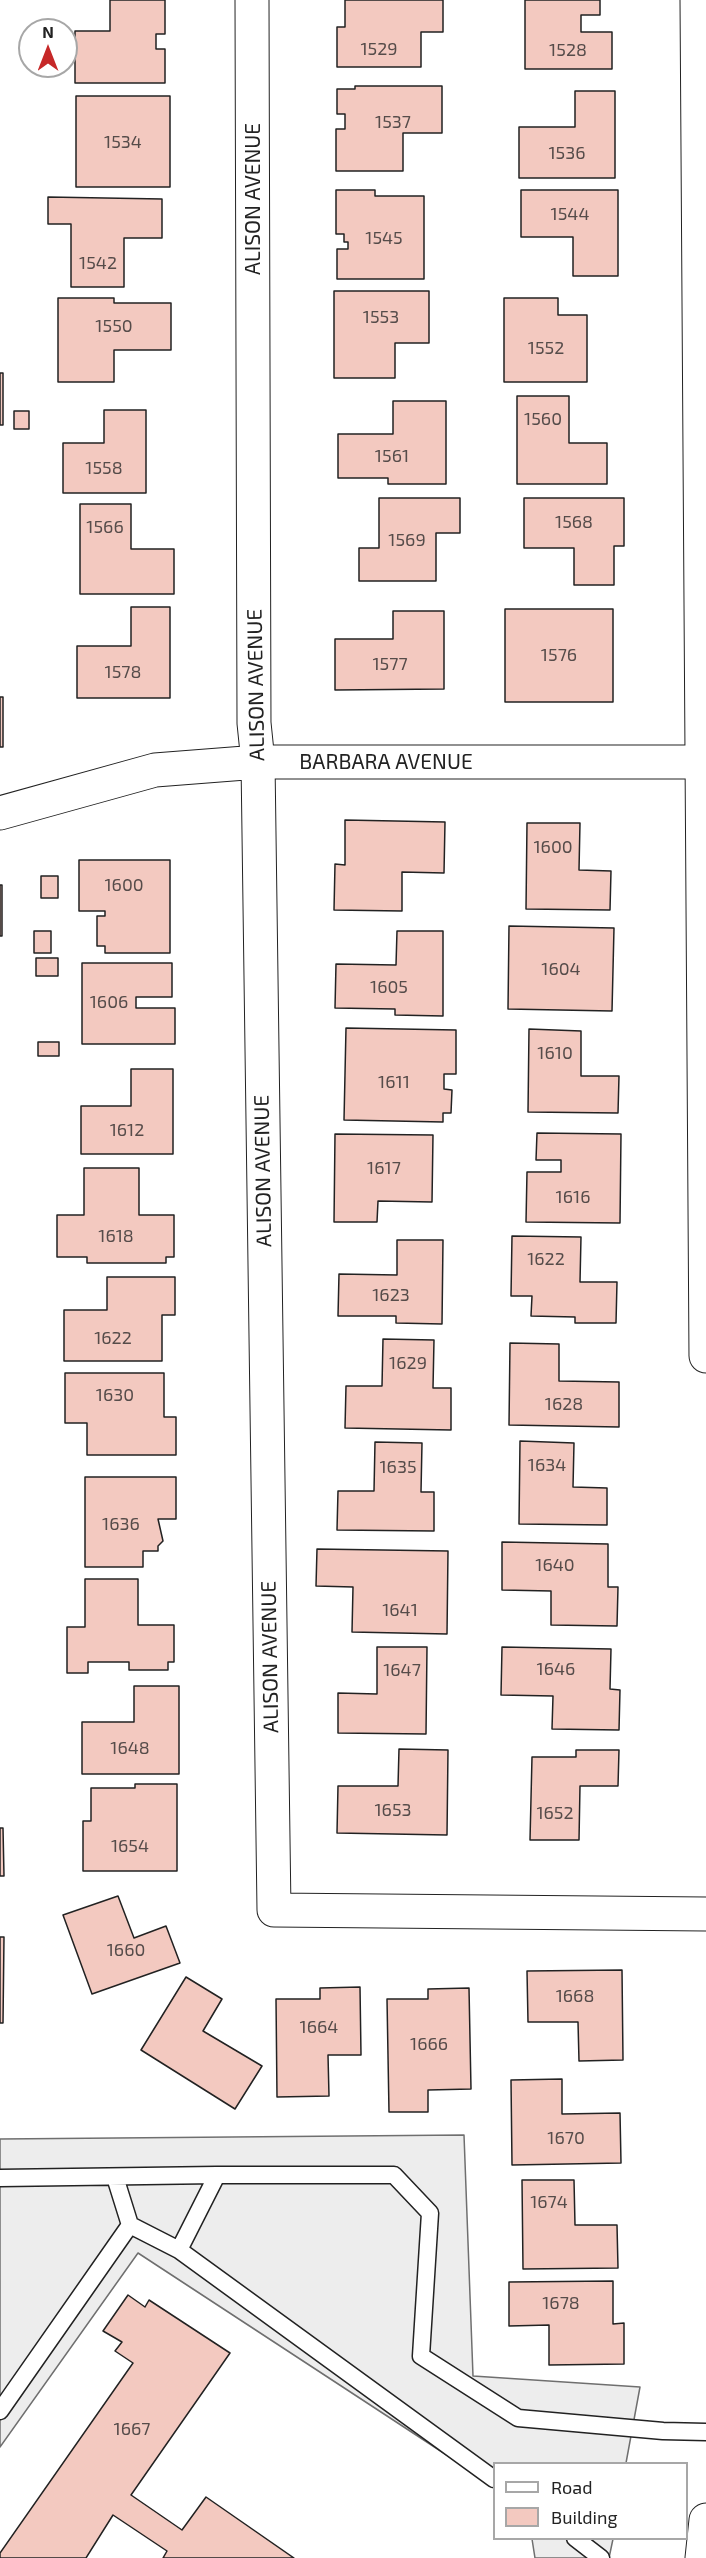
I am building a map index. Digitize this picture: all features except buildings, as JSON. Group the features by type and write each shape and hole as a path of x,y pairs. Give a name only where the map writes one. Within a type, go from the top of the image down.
{"street":[{"name":"ALISON AVENUE","path":"252,0 254,723 258,762 274,1910 706,1914"},
{"path":"697,0 704,762 706,1356"},
{"name":"BARBARA AVENUE","path":"0,813 155,770 258,762 704,762"},
{"path":"702,2558 706,2520"}],"lane":[{"path":"178,2250 217,2175"},
{"path":"0,2178 394,2175 430,2213 421,2356 518,2418 663,2431 706,2432"},
{"path":"115,2176 130,2225 178,2250 493,2478"},
{"path":"0,2411 130,2225"},
{"path":"578,2540 601,2558"}],"shaded area":[{"path":"464,2135 473,2376 640,2387 626,2462 493,2462 493,2485 138,2253 0,2447 0,2139"},
{"path":"532,2540 613,2540 609,2558 535,2558"}]}
